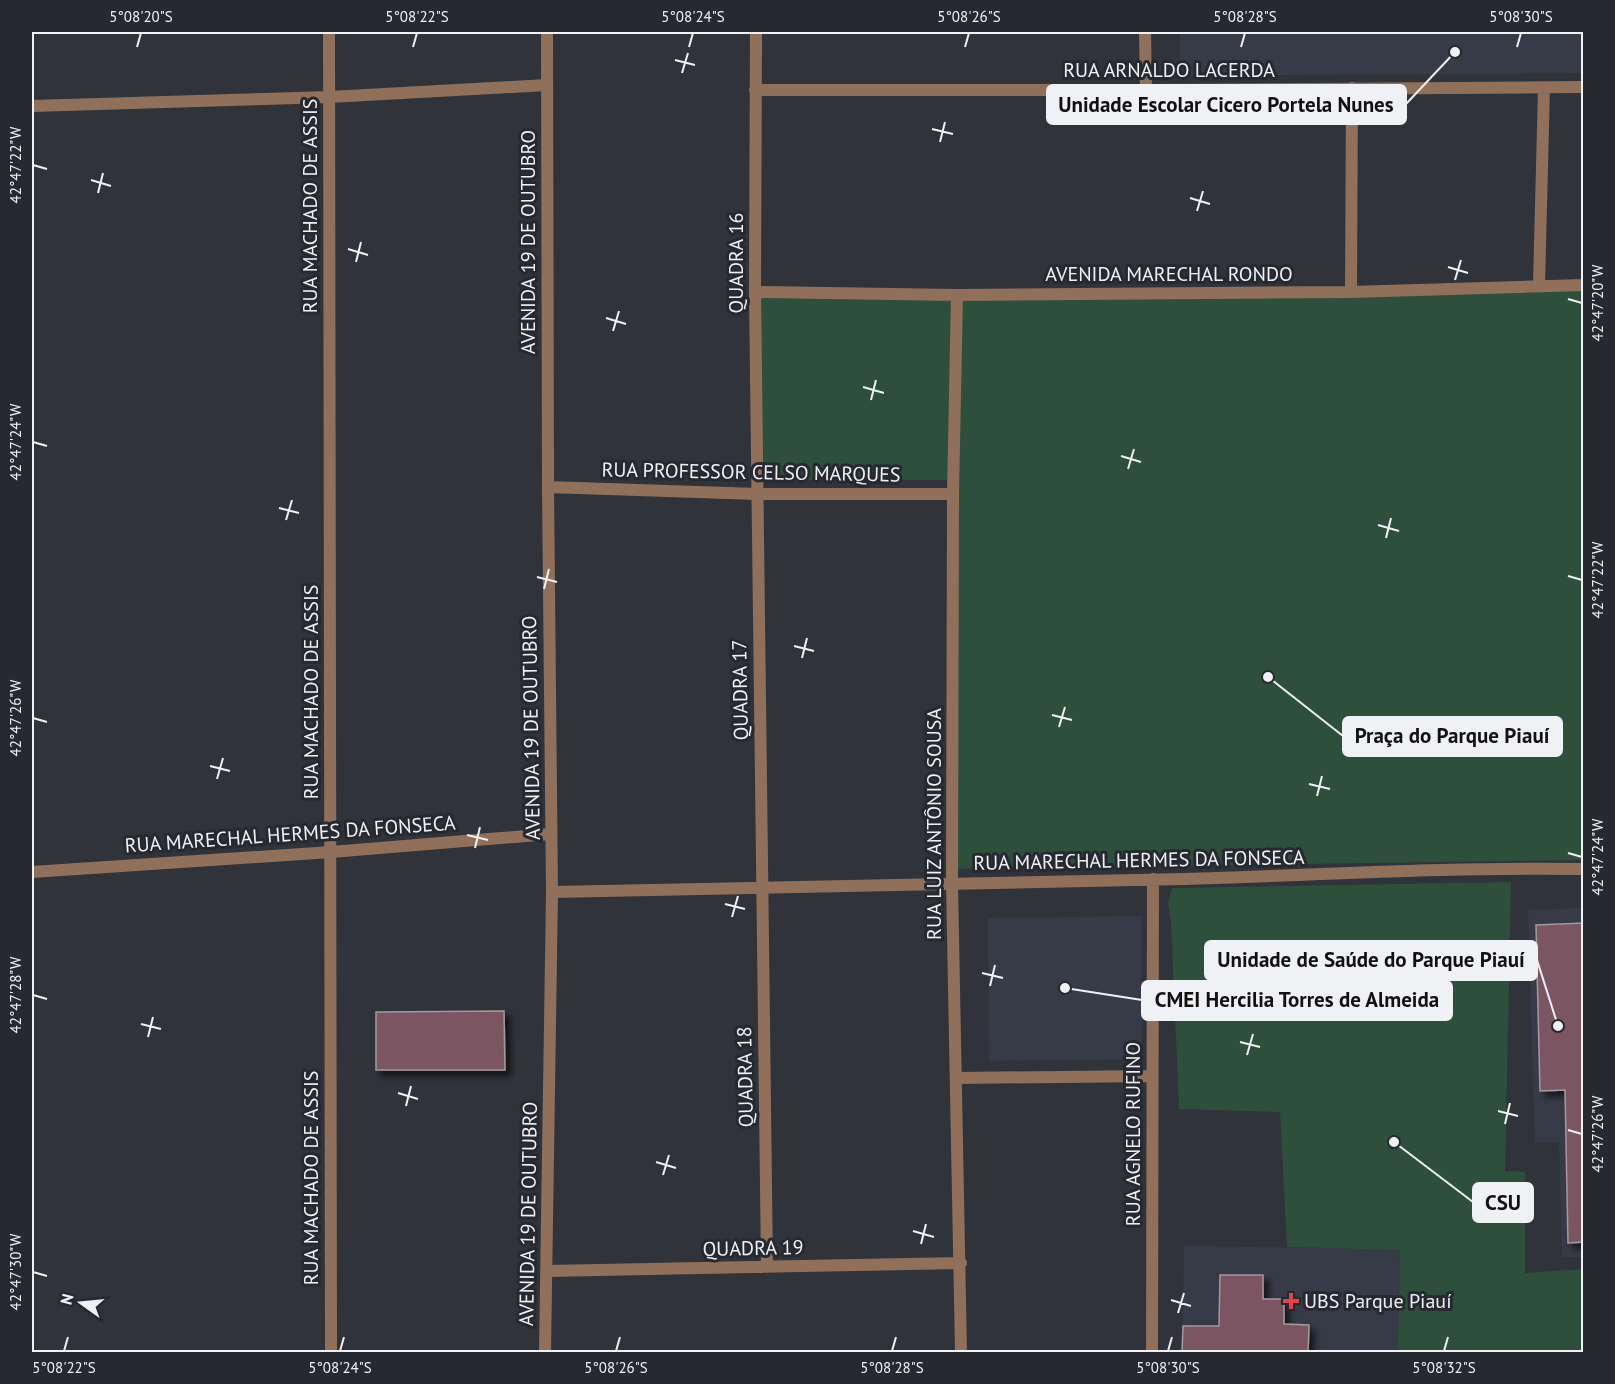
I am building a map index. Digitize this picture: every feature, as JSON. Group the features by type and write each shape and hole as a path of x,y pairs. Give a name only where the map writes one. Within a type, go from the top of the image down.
{"street":[{"name":"RUA MACHADO DE ASSIS","path":"329,32 331,1353"},
{"name":"AVENIDA 19 DE OUTUBRO","path":"545,1353 552,892 547,32"},
{"name":"QUADRA 16","path":"756,32 757,494"},
{"path":"1145,32 1146,90"},
{"path":"32,106 330,97 547,85"},
{"name":"RUA ARNALDO LACERDA","path":"755,90 1584,87"},
{"path":"1350,292 1352,88"},
{"path":"1539,285 1544,88"},
{"name":"AVENIDA MARECHAL RONDO","path":"755,292 957,295 1350,292 1584,285"},
{"name":"RUA LUIZ ANTÔNIO SOUSA","path":"957,295 953,494 952,883 961,1353"},
{"name":"RUA PROFESSOR CELSO MARQUES","path":"548,487 757,494 953,494"},
{"name":"QUADRA 17","path":"757,494 762,886"},
{"name":"RUA MARECHAL HERMES DA FONSECA","path":"32,872 331,852 551,834"},
{"name":"RUA MARECHAL HERMES DA FONSECA","path":"552,892 1584,869"},
{"name":"RUA AGNELO RUFINO","path":"1152,1353 1153,879"},
{"name":"QUADRA 18","path":"762,886 767,1267"},
{"path":"957,1078 1152,1076"},
{"name":"QUADRA 19","path":"547,1271 961,1263"}],"shaded area":[{"path":"1180,32 1583,32 1583,73 1180,76"},
{"path":"1583,908 1583,1257 1562,1257 1559,1142 1535,1142 1528,910"},
{"path":"1141,916 1142,1059 989,1061 988,918"},
{"name":"UBS Parque Piauí","path":"1184,1246 1400,1249 1398,1352 1182,1352"}],"green space":[{"path":"1583,285 1583,860 951,869 953,480 756,480 761,293"},
{"path":"1511,882 1505,1171 1525,1172 1525,1273 1583,1269 1583,1352 1398,1352 1400,1250 1287,1247 1280,1112 1179,1109 1171,921 1168,903 1172,888"}],"building":[{"path":"1584,923 1584,1242 1568,1243 1565,1090 1540,1091 1536,925"},
{"path":"504,1011 505,1070 376,1070 376,1012"},
{"path":"1220,1275 1263,1275 1263,1299 1284,1299 1284,1324 1309,1325 1308,1352 1182,1352 1183,1326 1219,1326"}],"place":[{"name":"Unidade Escolar Cicero Portela Nunes","path":"1455,52"},
{"name":"Praça do Parque Piauí","path":"1268,677"},
{"name":"CMEI Hercilia Torres de Almeida","path":"1065,988"},
{"name":"Unidade de Saúde do Parque Piauí","path":"1558,1026"},
{"name":"CSU","path":"1394,1142"},
{"name":"UBS Parque Piauí","path":"1291,1301"}]}
